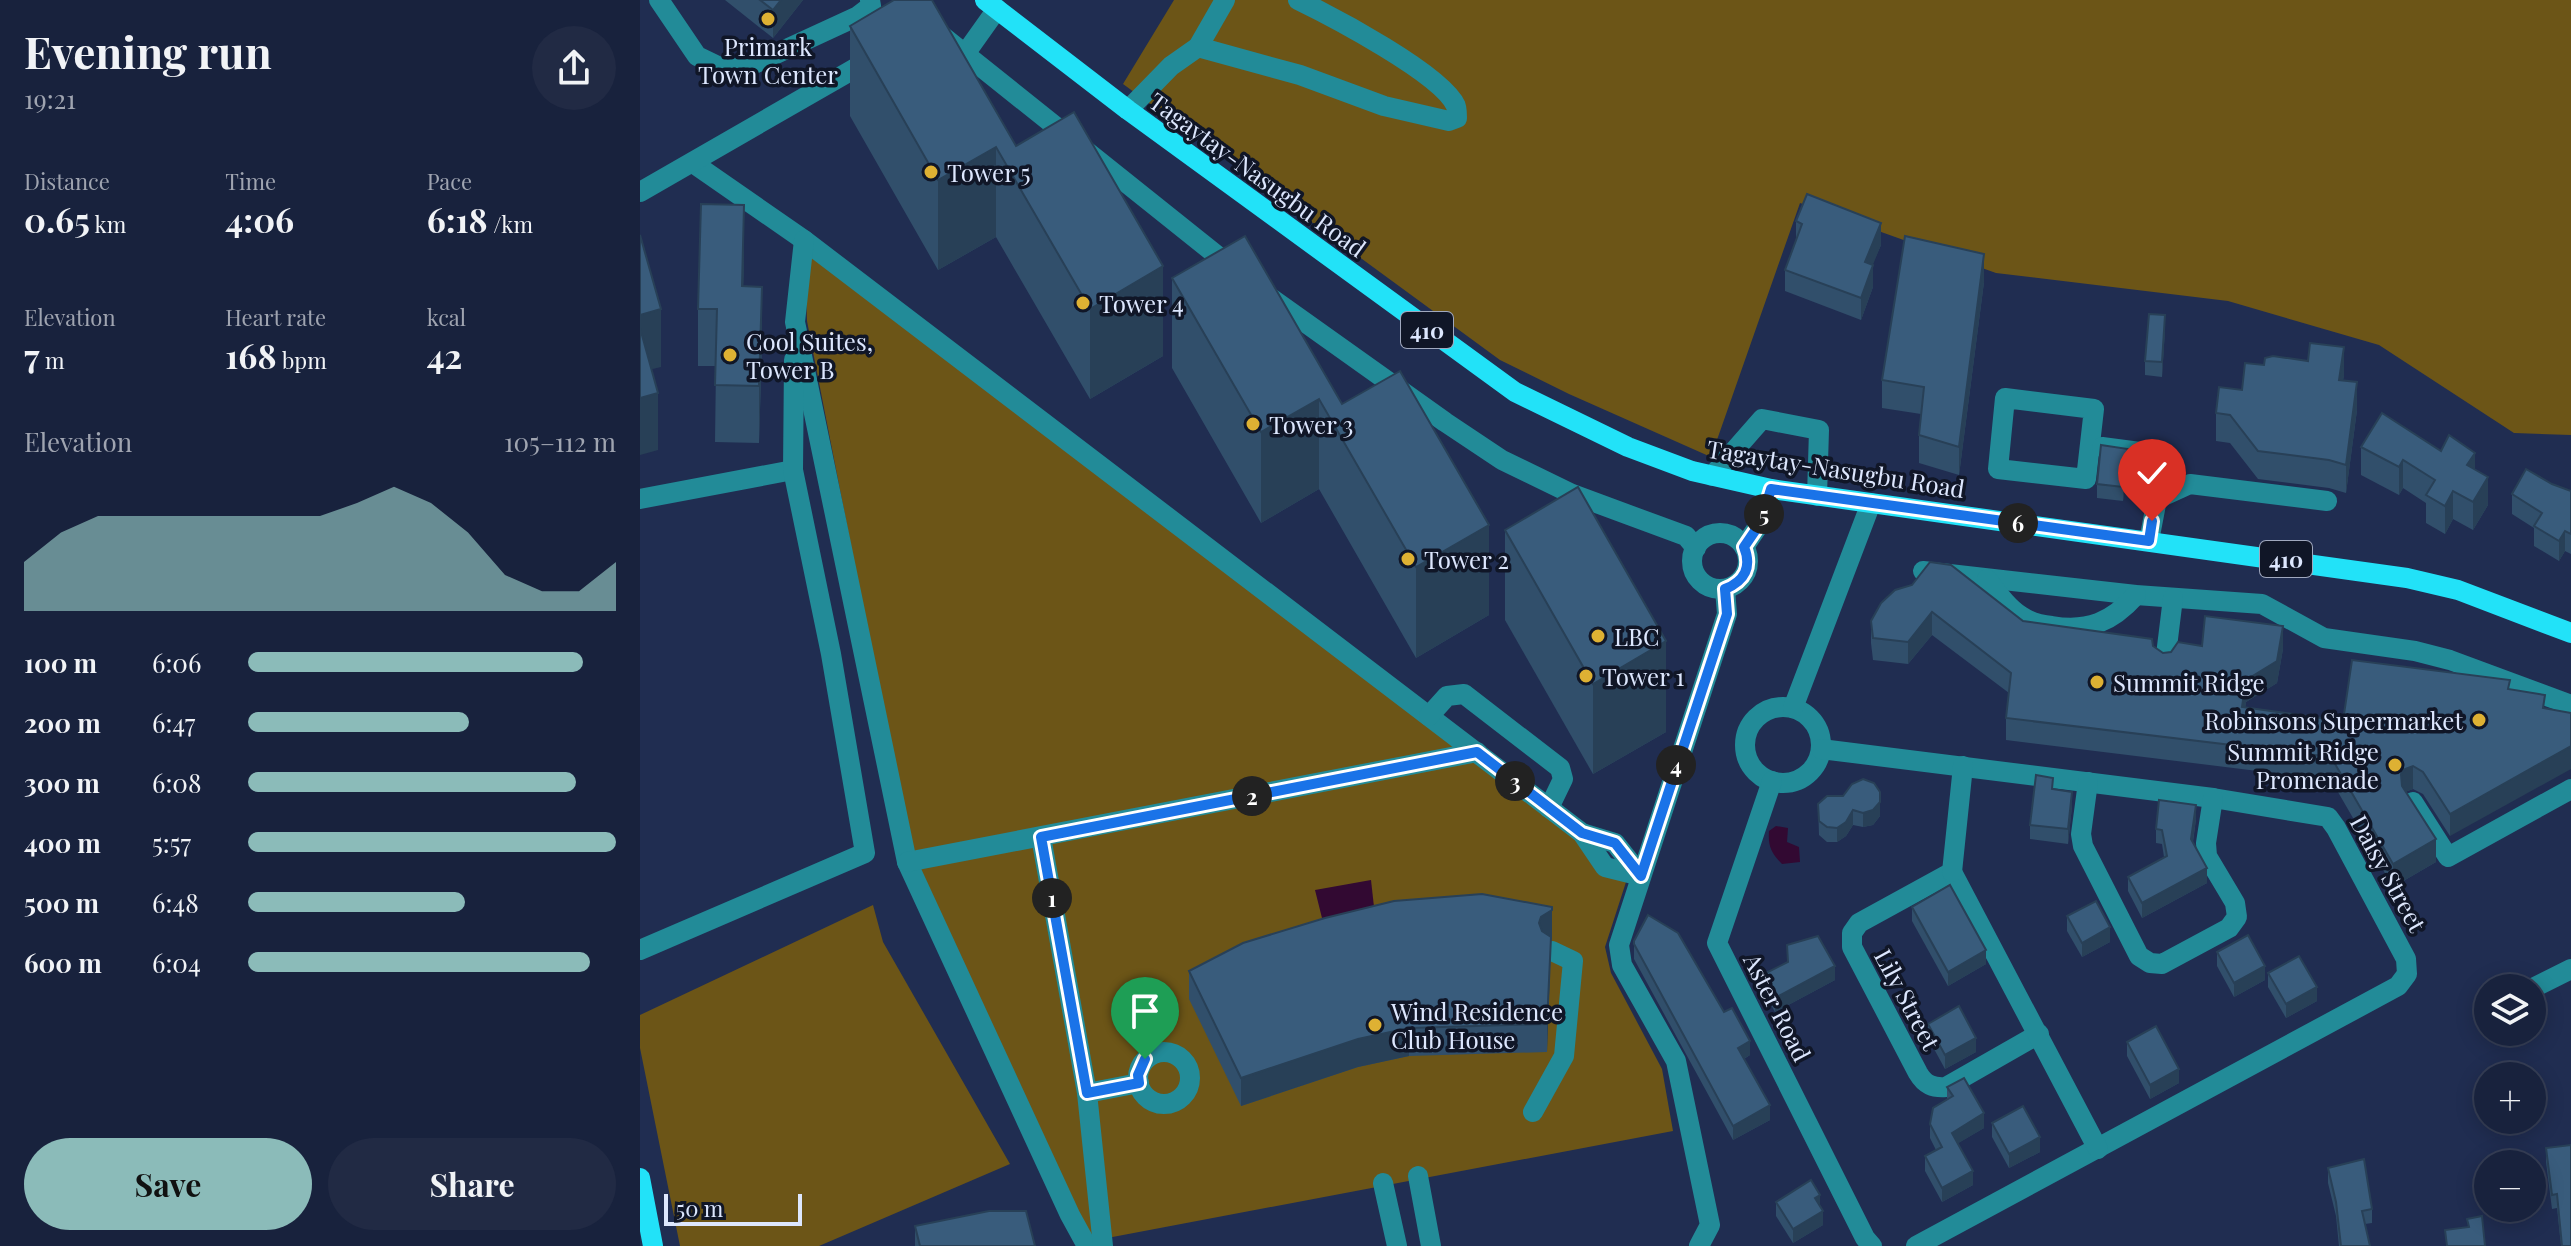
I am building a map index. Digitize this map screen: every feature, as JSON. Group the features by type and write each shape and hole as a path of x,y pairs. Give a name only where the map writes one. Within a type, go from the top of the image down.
{"main road":[{"name":"Tagaytay-Nasugbu Road","path":"991,4 1128,110 1515,392 1628,447 1692,471 1771,489 2361,570 2432,583 2571,633"},
{"path":"640,1178 653,1246"}],"street":[{"path":"659,0 697,56 726,70 752,65 858,16 871,6 870,0"},
{"path":"1128,110 1171,66 1198,47 1225,0"},
{"path":"1198,47 1300,75 1384,106 1449,121 1457,118 1457,106 1440,88 1394,52 1298,0"},
{"path":"965,54 991,4"},
{"path":"923,29 965,54 1252,283 1396,388 1502,460 1572,494 1686,536 1696,548"},
{"path":"640,192 890,49"},
{"path":"693,163 804,240 1582,833 1605,867 1641,876"},
{"path":"640,950 865,853 831,654 793,470 795,322 804,240"},
{"path":"795,322 907,862 1087,1246"},
{"path":"2005,398 2094,409 2090,445 2086,479 1998,469 2005,398"},
{"path":"1712,476 1762,419 1819,430 1817,496"},
{"path":"2090,445 2140,452 2163,496"},
{"path":"640,499 793,470"},
{"path":"2149,541 2157,499 2190,484 2327,501"},
{"path":"1744,547 1761,522 1771,489"},
{"path":"1793,708 1871,503"},
{"path":"1724,533 1744,547 1748,556 1746,573 1741,581 1725,589 1716,589 1701,581 1693,566 1696,548 1707,537 1724,533"},
{"path":"1923,571 2136,595 2262,604 2324,638 2415,651 2450,660 2571,705"},
{"path":"1987,579 2004,601 2022,617 2039,625 2071,629 2100,624 2121,612 2136,595"},
{"path":"1699,1246 1710,1225 1676,1061 1622,965 1619,945 1727,614 1725,589"},
{"path":"2165,663 2173,598"},
{"path":"1429,716 1447,696 1464,694 1560,768 1563,779 1549,808"},
{"path":"1780,707 1793,708 1814,723 1821,749 1818,759 1804,776 1794,781 1772,781 1760,775 1751,765 1745,740 1757,717 1780,707"},
{"path":"1821,749 1963,766 2088,782 2213,798 2207,856 2235,903 2237,917 2229,928 2162,964 2150,963 2139,956 2083,846 2081,834 2088,782"},
{"path":"907,862 1477,752"},
{"path":"1916,1246 2098,1149 1952,872 1963,766"},
{"name":"Aster Road","path":"1772,781 1717,943 1865,1238 1872,1246"},
{"path":"2413,802 2448,857 2571,789"},
{"path":"2521,797 2549,801"},
{"name":"Daisy Street","path":"2098,1149 2398,986 2407,974 2406,959 2328,817 2213,798"},
{"path":"1041,837 1087,1093 1103,1246"},
{"name":"Lily Street","path":"1952,872 1859,923 1852,933 1852,947 1918,1073 1923,1082 1935,1088 1946,1087 2039,1034"},
{"path":"1533,1112 1564,1056 1573,961 1552,951"},
{"path":"2546,982 2571,969"},
{"path":"1087,1093 1139,1083"},
{"path":"1418,1176 1431,1246"},
{"path":"1383,1183 1397,1246"}],"shaded area":[{"path":"1174,0 2571,0 2571,435 2514,433 2379,345 2228,301 1996,273 1800,203 1711,457 1500,360 1123,84"},
{"path":"804,240 1570,823 1626,882 1605,947 1611,973 1662,1069 1673,1131 1102,1239 1093,1246 911,853 807,321"},
{"path":"1776,826 1788,828 1787,842 1799,847 1800,862 1782,864 1775,856 1769,831"},
{"path":"1371,880 1375,916 1324,926 1315,890"},
{"path":"873,905 883,942 1010,1164 819,1246 680,1246 640,1048 640,1015"}],"building":[{"path":"760,0 781,0 773,10"},
{"path":"894,0 932,0 1016,146 1074,112 1163,266 1090,309 996,147 938,180 850,26"},
{"path":"1807,194 1881,223 1865,262 1873,265 1861,298 1785,270 1802,224 1796,221"},
{"path":"701,204 744,205 742,286 762,287 759,386 715,385 717,309 698,309"},
{"path":"640,235 661,309 640,315"},
{"path":"1245,236 1342,404 1400,371 1489,525 1416,567 1319,399 1261,432 1172,278"},
{"path":"1905,236 1984,254 1959,447 1919,435 1924,387 1882,380"},
{"path":"2149,314 2165,315 2162,362 2145,361"},
{"path":"640,328 658,393 640,398"},
{"path":"2310,343 2344,347 2339,380 2357,382 2346,465 2258,451 2230,415 2216,413 2219,387 2242,390 2245,363 2264,365 2265,358 2273,356 2308,361"},
{"path":"2382,413 2441,451 2449,435 2475,453 2467,465 2488,477 2473,502 2453,491 2445,506 2426,495 2435,480 2403,460 2399,467 2361,447"},
{"path":"2101,445 2128,449 2123,487 2097,484"},
{"path":"2526,469 2571,491 2571,534 2565,531 2559,541 2534,526 2542,513 2512,494"},
{"path":"1578,487 1666,641 1593,684 1505,530"},
{"path":"1930,562 1951,565 2023,621 2152,639 2153,646 2163,653 2171,652 2178,642 2202,646 2205,616 2283,626 2277,661 2246,680 2242,707 2343,721 2352,660 2510,680 2508,689 2545,695 2543,708 2571,713 2571,746 2450,814 2423,772 2413,766 2405,769 2401,774 2402,786 2436,839 2393,864 2331,757 2006,718 2011,673 1932,612 1908,642 1873,638 1871,621 1881,603 1895,590 1912,585"},
{"path":"2036,775 2053,778 2052,789 2072,792 2068,829 2030,825"},
{"path":"1863,779 1874,783 1880,792 1880,802 1873,810 1863,813 1853,810 1846,822 1837,828 1827,827 1819,821 1818,804 1827,796 1843,796 1852,784"},
{"path":"2159,800 2196,805 2191,839 2207,868 2142,903 2128,877 2167,856 2162,830 2156,829"},
{"path":"1950,885 1986,950 1948,972 1912,907"},
{"name":"Wind Residence Club House","path":"1482,894 1552,907 1539,923 1542,931 1551,937 1547,1024 1409,1028 1358,1039 1241,1078 1189,971 1243,943 1325,918 1394,901"},
{"path":"2096,901 2110,927 2082,943 2067,916"},
{"path":"1648,915 1678,933 1724,1012 1732,1008 1750,1041 1738,1048 1770,1105 1733,1126 1634,944"},
{"path":"2248,935 2265,966 2234,983 2217,952"},
{"path":"1818,936 1835,966 1775,998 1762,975 1788,962 1787,945"},
{"path":"2299,956 2317,987 2286,1004 2268,973"},
{"path":"1959,1006 1976,1038 1945,1055 1928,1024"},
{"path":"2156,1026 2179,1069 2150,1085 2127,1042"},
{"path":"1964,1078 1984,1113 1952,1133 1973,1171 1942,1188 1925,1156 1942,1147 1930,1124 1933,1108 1953,1096 1947,1087"},
{"path":"2023,1106 2040,1137 2009,1154 1992,1123"},
{"path":"2571,1145 2571,1246 2562,1246 2557,1194 2552,1195 2546,1148"},
{"path":"2364,1159 2372,1209 2362,1211 2370,1246 2341,1246 2328,1168"},
{"path":"1811,1180 1820,1195 1815,1198 1823,1211 1793,1229 1776,1202"},
{"path":"989,1211 1026,1211 1035,1246 920,1246 915,1226"},
{"path":"2474,1218 2474,1222 2483,1222 2485,1246 2447,1246 2445,1230 2469,1227 2467,1219"}],"place":[{"name":"Primark Town Center","path":"768,19"},
{"name":"Tower 5","path":"931,172"},
{"name":"Tower 4","path":"1083,303"},
{"name":"Cool Suites, Tower B","path":"730,355"},
{"name":"Tower 3","path":"1253,424"},
{"name":"Tower 2","path":"1408,559"},
{"name":"LBC","path":"1598,636"},
{"name":"Tower 1","path":"1586,676"},
{"name":"Summit Ridge","path":"2097,682"},
{"name":"Robinsons Supermarket","path":"2479,720"},
{"name":"Summit Ridge Promenade","path":"2395,765"},
{"name":"Wind Residence Club House","path":"1375,1025"}],"route":[{"path":"1145,1059 1140,1066 1139,1083 1087,1093 1041,837 1477,752 1582,833 1615,843 1641,876 1727,614 1725,589 1741,581 1746,573 1748,556 1744,547 1761,522 1771,489 2149,541 2152,521"}]}
